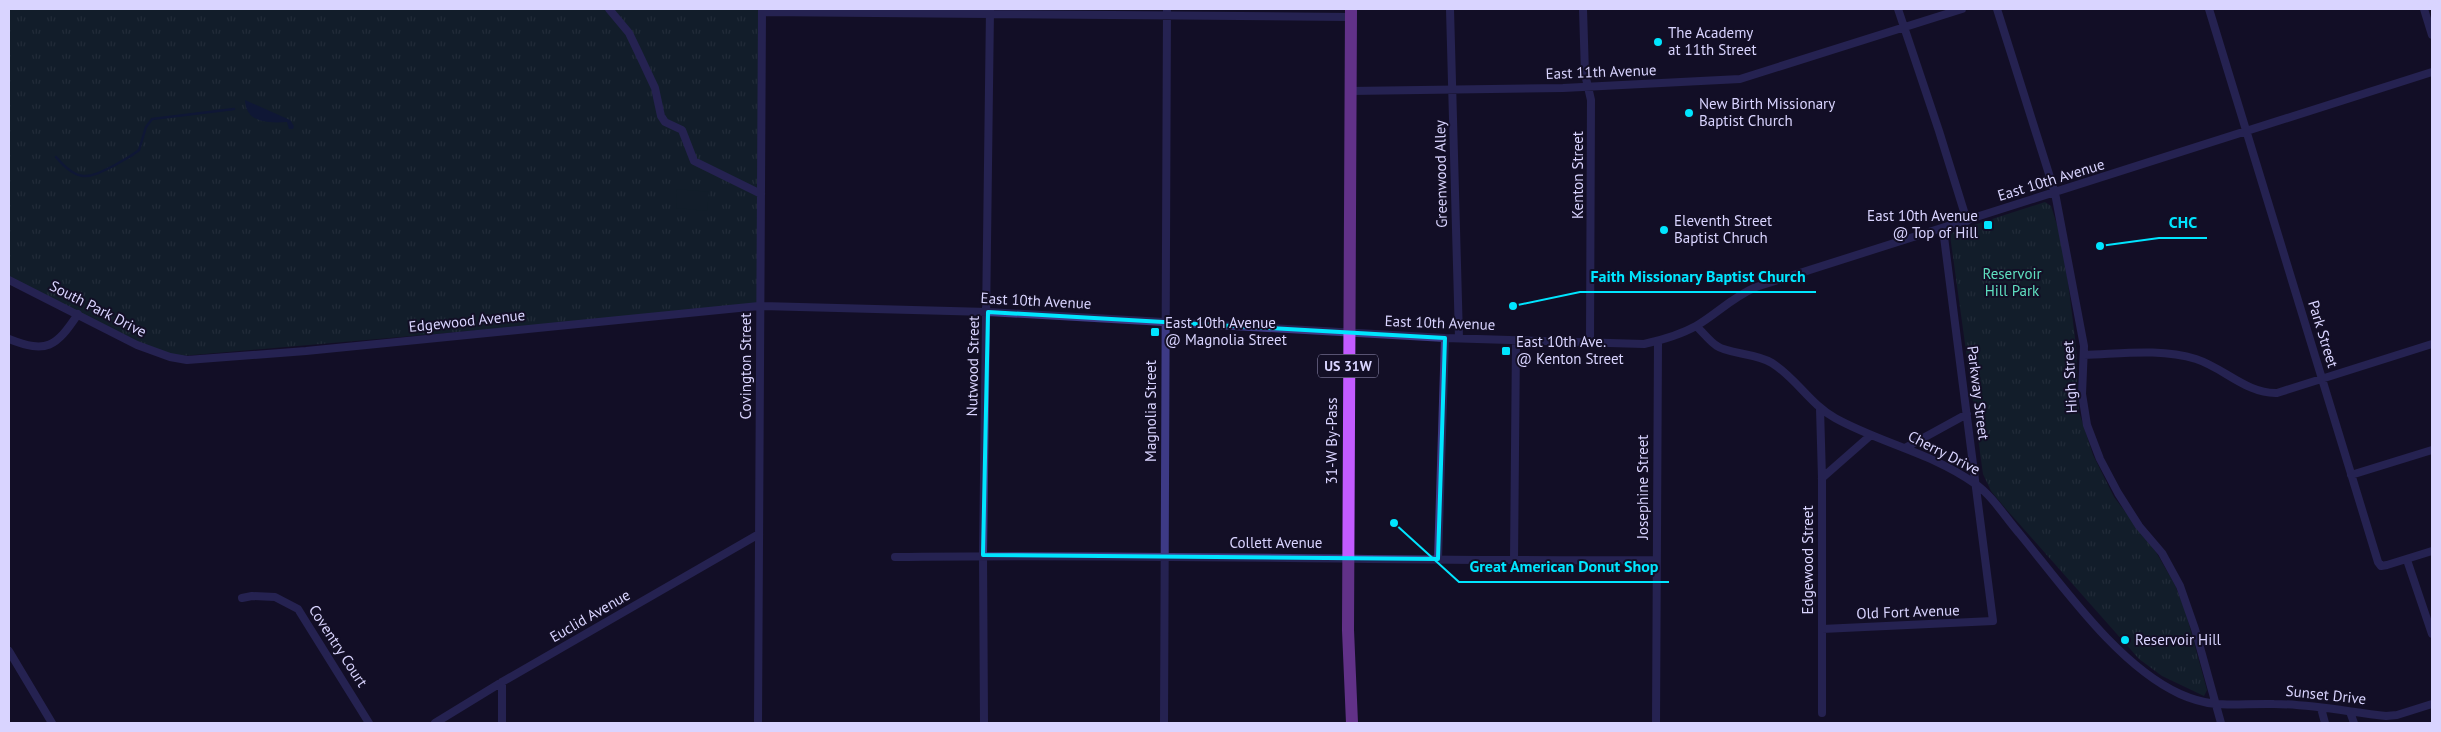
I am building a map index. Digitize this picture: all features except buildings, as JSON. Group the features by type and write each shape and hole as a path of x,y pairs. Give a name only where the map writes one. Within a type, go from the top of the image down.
{"main road":[{"name":"31-W By-Pass","path":"1351,13 1348,650 1352,723"}],"street":[{"path":"609,9 629,33 643,61 655,88 660,116 666,122 682,130 693,159 712,171 761,194"},
{"name":"Greenwood Alley","path":"1450,9 1458,338"},
{"name":"Kenton Street","path":"1583,9 1585,74 1591,100 1590,342"},
{"path":"1898,9 1967,221"},
{"name":"East 11th Avenue","path":"1350,91 1587,87 1740,79 1962,9"},
{"name":"High Street","path":"1997,9 2056,193 2084,346 2082,394 2087,425 2095,448 2127,508 2139,526 2158,547 2176,577 2195,629 2221,723"},
{"name":"Park Street","path":"2209,9 2379,564 2383,566 2407,560"},
{"path":"2424,9 2432,35"},
{"path":"762,10 1351,13"},
{"name":"Covington Street","path":"758,723 762,10"},
{"name":"Nutwood Street","path":"984,723 983,555 988,312 990,12"},
{"name":"Magnolia Street","path":"1164,723 1164,321 1168,12"},
{"name":"East 10th Avenue","path":"759,306 988,312 1445,338 1626,344 1658,341 1696,326 1736,296 1756,287 2432,72"},
{"name":"Parkway Street","path":"1943,229 1994,620"},
{"name":"South Park Drive","path":"9,280 137,345 177,358"},
{"name":"Edgewood Avenue","path":"177,358 220,359 759,306"},
{"path":"9,339 33,348 48,346 60,338 78,314"},
{"name":"Cherry Drive","path":"1696,326 1718,348 1747,353 1771,362 1790,377 1820,408 1871,435 1906,448 1975,484 2089,618 2140,668 2177,693 2197,701 2215,705"},
{"path":"1438,559 1445,338"},
{"path":"1514,561 1516,340"},
{"name":"Josephine Street","path":"1656,723 1658,341"},
{"path":"2084,355 2160,353 2178,355 2212,365 2249,386 2270,393 2323,379 2432,344"},
{"name":"Edgewood Street","path":"1820,408 1822,478 1822,712"},
{"path":"1906,448 1967,414"},
{"path":"1822,478 1871,435"},
{"path":"2351,475 2432,450"},
{"name":"Euclid Avenue","path":"435,723 502,682 759,534"},
{"path":"2432,551 2407,560 2432,634"},
{"name":"Collett Avenue","path":"895,557 983,555 1349,557 1514,561 1656,560"},
{"name":"Coventry Court","path":"242,598 252,596 275,597 298,609 369,723"},
{"name":"Old Fort Avenue","path":"1822,629 1992,623 1994,620"},
{"path":"9,651 52,723"},
{"path":"502,682 502,723"},
{"name":"Sunset Drive","path":"2215,705 2275,704 2391,716 2432,704"},
{"path":"2321,708 2325,723"},
{"path":"2350,712 2354,723"}],"highlighted area":[{"path":"988,312 1445,338 1438,559 983,555"}],"green space":[{"path":"9,9 762,9 759,306 170,357 9,279"},
{"path":"677,189 709,192 707,211 676,208"},
{"name":"Reservoir Hill Park","path":"2045,202 2051,206 2059,231 2068,282 2076,346 2079,412 2093,455 2114,497 2156,552 2175,585 2185,610 2207,690 2204,696 2162,676 2139,659 2006,509 1991,491 1983,474 1950,235 1955,231"}],"water":[{"path":"245,100 290,120 294,126 293,129 289,129 287,122 267,122 254,118 246,108"}],"waterway":[{"path":"56,157 77,175 90,175 115,165 139,150 146,127 152,119 234,109"}],"place":[{"name":"The Academy at 11th Street","path":"1658,42"},
{"name":"New Birth Missionary Baptist Church","path":"1689,113"},
{"name":"East 10th Avenue @ Top of Hill","path":"1988,225"},
{"name":"Eleventh Street Baptist Chruch","path":"1664,230"},
{"name":"CHC","path":"2100,246"},
{"name":"Faith Missionary Baptist Church","path":"1513,306"},
{"name":"East 10th Avenue @ Magnolia Street","path":"1155,332"},
{"name":"East 10th Ave. @ Kenton Street","path":"1506,351"},
{"name":"Great American Donut Shop","path":"1394,523"},
{"name":"Reservoir Hill","path":"2125,640"}]}
